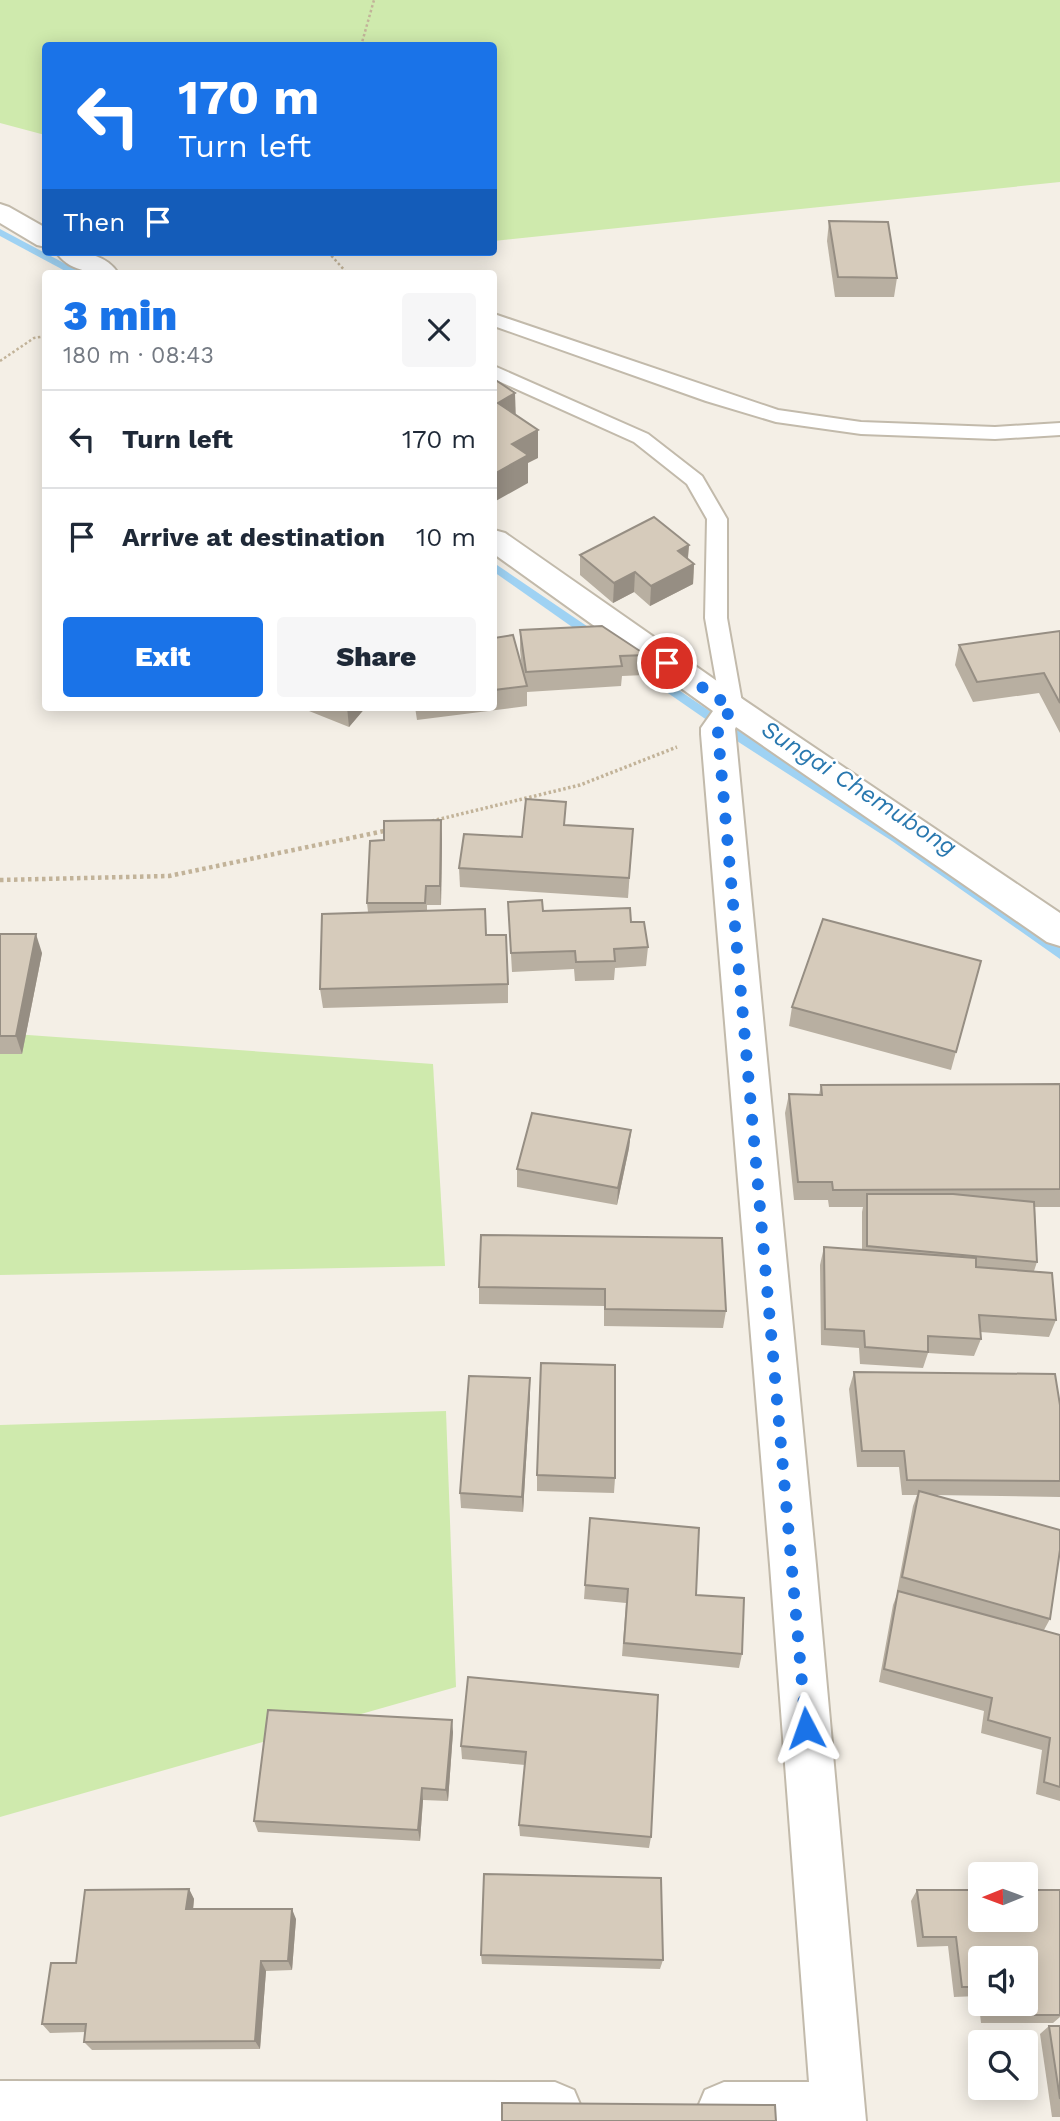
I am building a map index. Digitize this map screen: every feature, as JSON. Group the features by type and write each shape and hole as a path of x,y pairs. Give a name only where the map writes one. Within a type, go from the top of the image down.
{"street":[{"path":"0,212 42,237"},
{"path":"76,256 100,270"},
{"path":"497,542 724,722 1060,932"},
{"path":"684,2109 838,2115 724,722"},
{"path":"0,2108 600,2109"}],"lane":[{"path":"497,321 713,397 776,415 861,428 995,433 1060,429"},
{"path":"497,373 642,438 695,480 717,519 716,618 724,722"}],"path":[{"path":"362,42 374,0"},
{"path":"331,256 343,270"},
{"path":"0,361 34,338 42,337"},
{"path":"419,824 580,785 724,722"},
{"path":"0,880 169,876 393,829"}],"green space":[{"path":"0,0 1060,0 1060,182 497,241 497,42 42,42 42,134 0,123"},
{"path":"0,1033 433,1064 445,1266 0,1275"},
{"path":"446,1411 456,1687 0,1817 0,1425"}],"building":[{"path":"829,221 888,222 897,278 838,277"},
{"path":"497,381 515,393 498,403 538,430 512,444 528,455 497,472"},
{"path":"654,517 689,545 678,551 694,564 651,586 635,572 614,583 580,555"},
{"path":"602,626 646,655 620,656 622,666 526,672 520,630"},
{"path":"1060,631 1060,703 1044,673 977,682 959,645"},
{"path":"513,635 527,686 497,690 497,638"},
{"path":"526,799 566,802 564,825 633,829 629,878 459,868 464,834 522,837"},
{"path":"441,820 440,886 426,886 425,903 367,903 370,841 384,840 384,821"},
{"path":"542,900 543,911 630,908 631,922 644,922 648,947 614,949 615,961 576,962 575,951 511,953 508,902"},
{"path":"485,909 486,935 506,935 508,984 320,989 322,914"},
{"path":"823,919 981,961 956,1052 792,1007"},
{"path":"0,934 36,934 16,1036 0,1036"},
{"path":"1060,1084 1060,1189 833,1190 832,1182 798,1182 789,1094 822,1095 821,1085"},
{"path":"532,1113 631,1130 618,1188 517,1169"},
{"path":"867,1194 953,1194 1034,1202 1037,1262 867,1246"},
{"path":"481,1235 722,1238 726,1311 605,1309 605,1289 479,1287"},
{"path":"824,1247 976,1258 976,1267 1052,1273 1056,1320 979,1315 981,1339 928,1336 928,1352 865,1347 864,1331 825,1329"},
{"path":"541,1363 615,1365 615,1478 537,1475"},
{"path":"854,1372 1055,1374 1060,1405 1060,1481 907,1480 904,1451 862,1451"},
{"path":"469,1376 530,1378 522,1497 460,1493"},
{"path":"919,1491 1060,1530 1060,1550 1050,1619 902,1577"},
{"path":"590,1518 699,1528 696,1595 744,1598 742,1654 624,1643 628,1589 585,1585"},
{"path":"898,1591 1060,1635 1060,1787 1044,1782 1050,1738 988,1720 992,1698 884,1669"},
{"path":"468,1677 658,1695 651,1837 519,1825 526,1752 461,1746"},
{"path":"268,1710 452,1720 446,1790 422,1788 418,1830 254,1821"},
{"path":"484,1874 661,1878 663,1960 481,1955"},
{"path":"189,1889 186,1909 292,1909 288,1961 261,1961 255,2041 84,2042 86,2024 42,2024 51,1963 76,1963 85,1890"},
{"path":"917,1890 968,1890 968,1932 1038,1932 1038,1890 1060,1890 1060,2015 1038,2015 1038,1946 968,1946 968,1987 962,1987 956,1937 923,1937"},
{"path":"1049,2026 1060,2026 1060,2099"},
{"path":"502,2103 775,2105 776,2121 502,2121"}],"waterway":[{"name":"Sungai Chemubong","path":"0,232 42,255"},
{"name":"Sungai Chemubong","path":"44,256 70,270"},
{"name":"Sungai Chemubong","path":"497,569 596,638"},
{"name":"Sungai Chemubong","path":"630,661 744,740 897,838 1060,954"}],"route":[{"path":"667,663 732,708 718,728 718,734 806,1728"}]}
